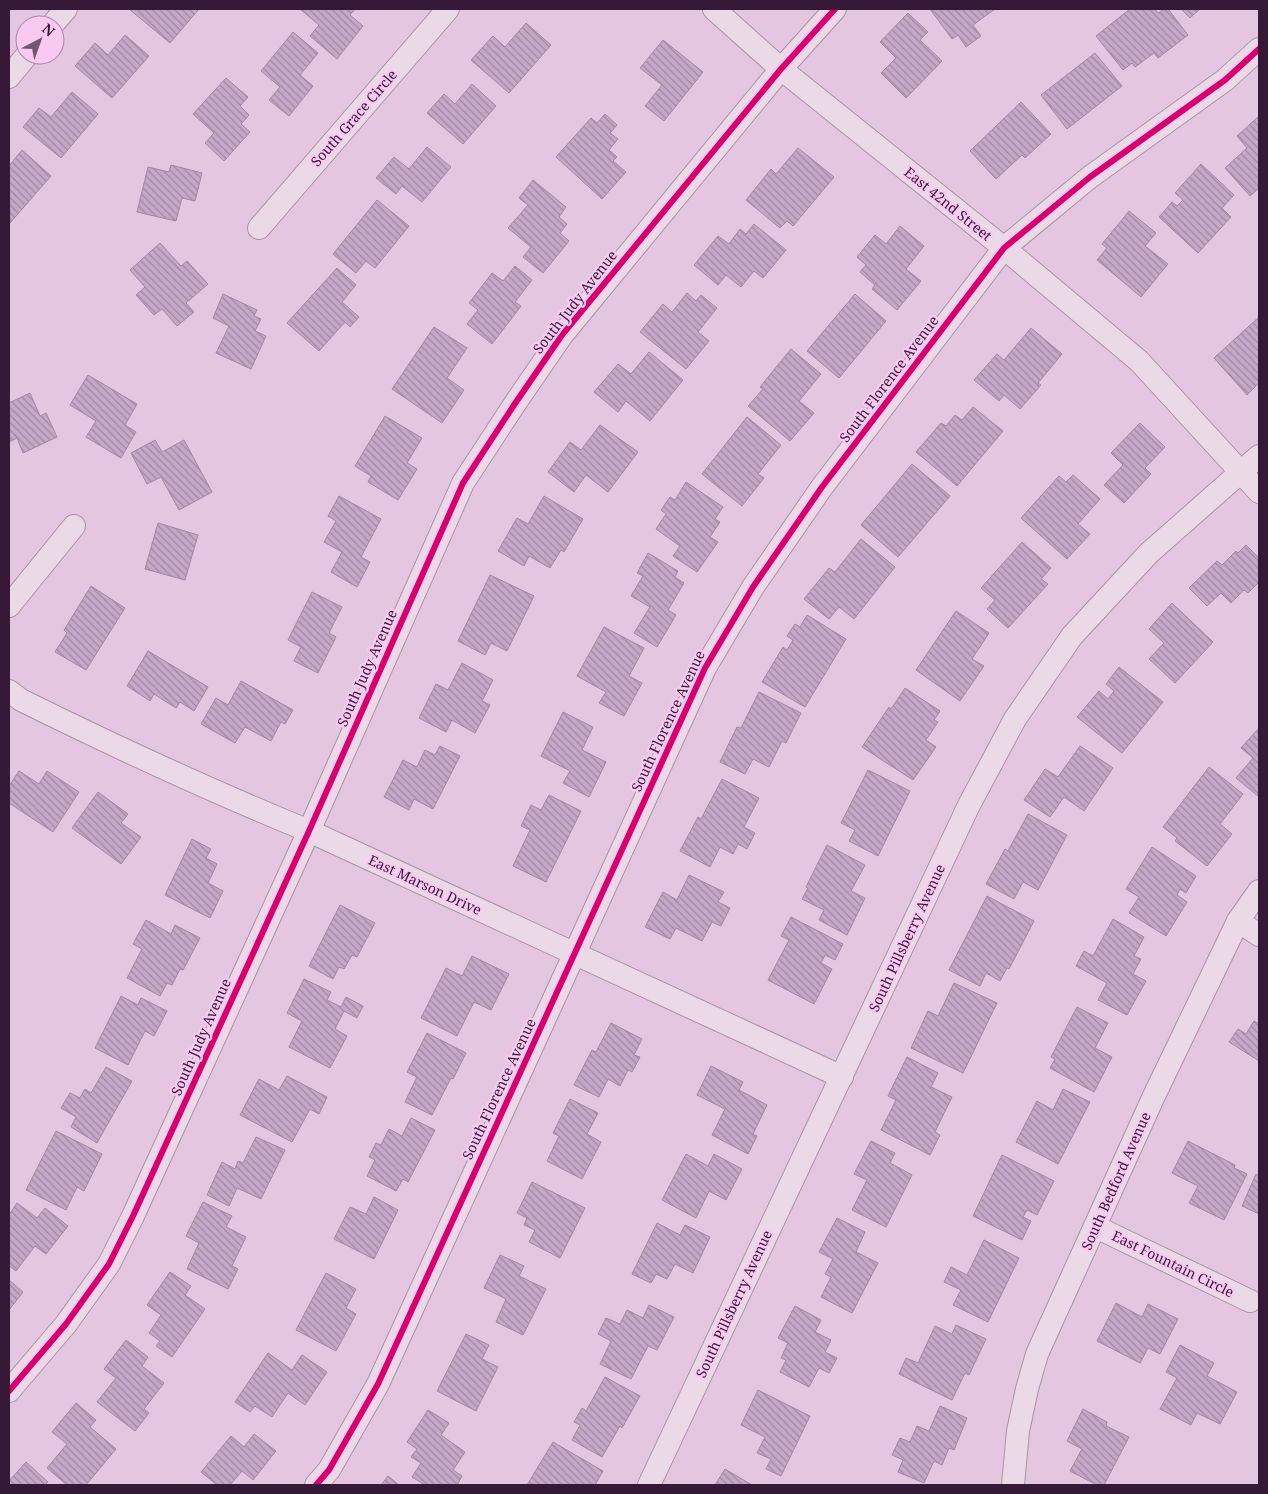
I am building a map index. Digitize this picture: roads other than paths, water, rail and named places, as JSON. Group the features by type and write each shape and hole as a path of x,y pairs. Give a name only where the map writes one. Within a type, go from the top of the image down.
{"street":[{"name":"South Grace Circle","path":"259,228 448,9"},
{"name":"East 42nd Street","path":"714,9 781,69 1004,248 1139,360 1259,492"},
{"name":"South Judy Avenue","path":"9,1391 66,1324 109,1264 137,1208 309,831 463,483 562,335 781,69 835,9"},
{"name":"South Florence Avenue","path":"316,1485 329,1470 378,1384 705,668 752,587 822,487 1004,248 1090,177 1225,80 1259,49"},
{"path":"9,77 19,65"},
{"name":"South Pillsberry Avenue","path":"649,1485 969,805 1015,719 1072,636 1148,553 1259,456"},
{"path":"9,606 74,526"},
{"name":"East Marson Drive","path":"9,691 21,700 111,744 222,795 309,831 574,955 842,1077"},
{"name":"South Bedford Avenue","path":"1012,1485 1018,1431 1027,1389 1038,1354 1153,1098 1238,921 1259,891"},
{"path":"1238,921 1259,935"},
{"name":"East Fountain Circle","path":"1096,1227 1250,1301"}]}
